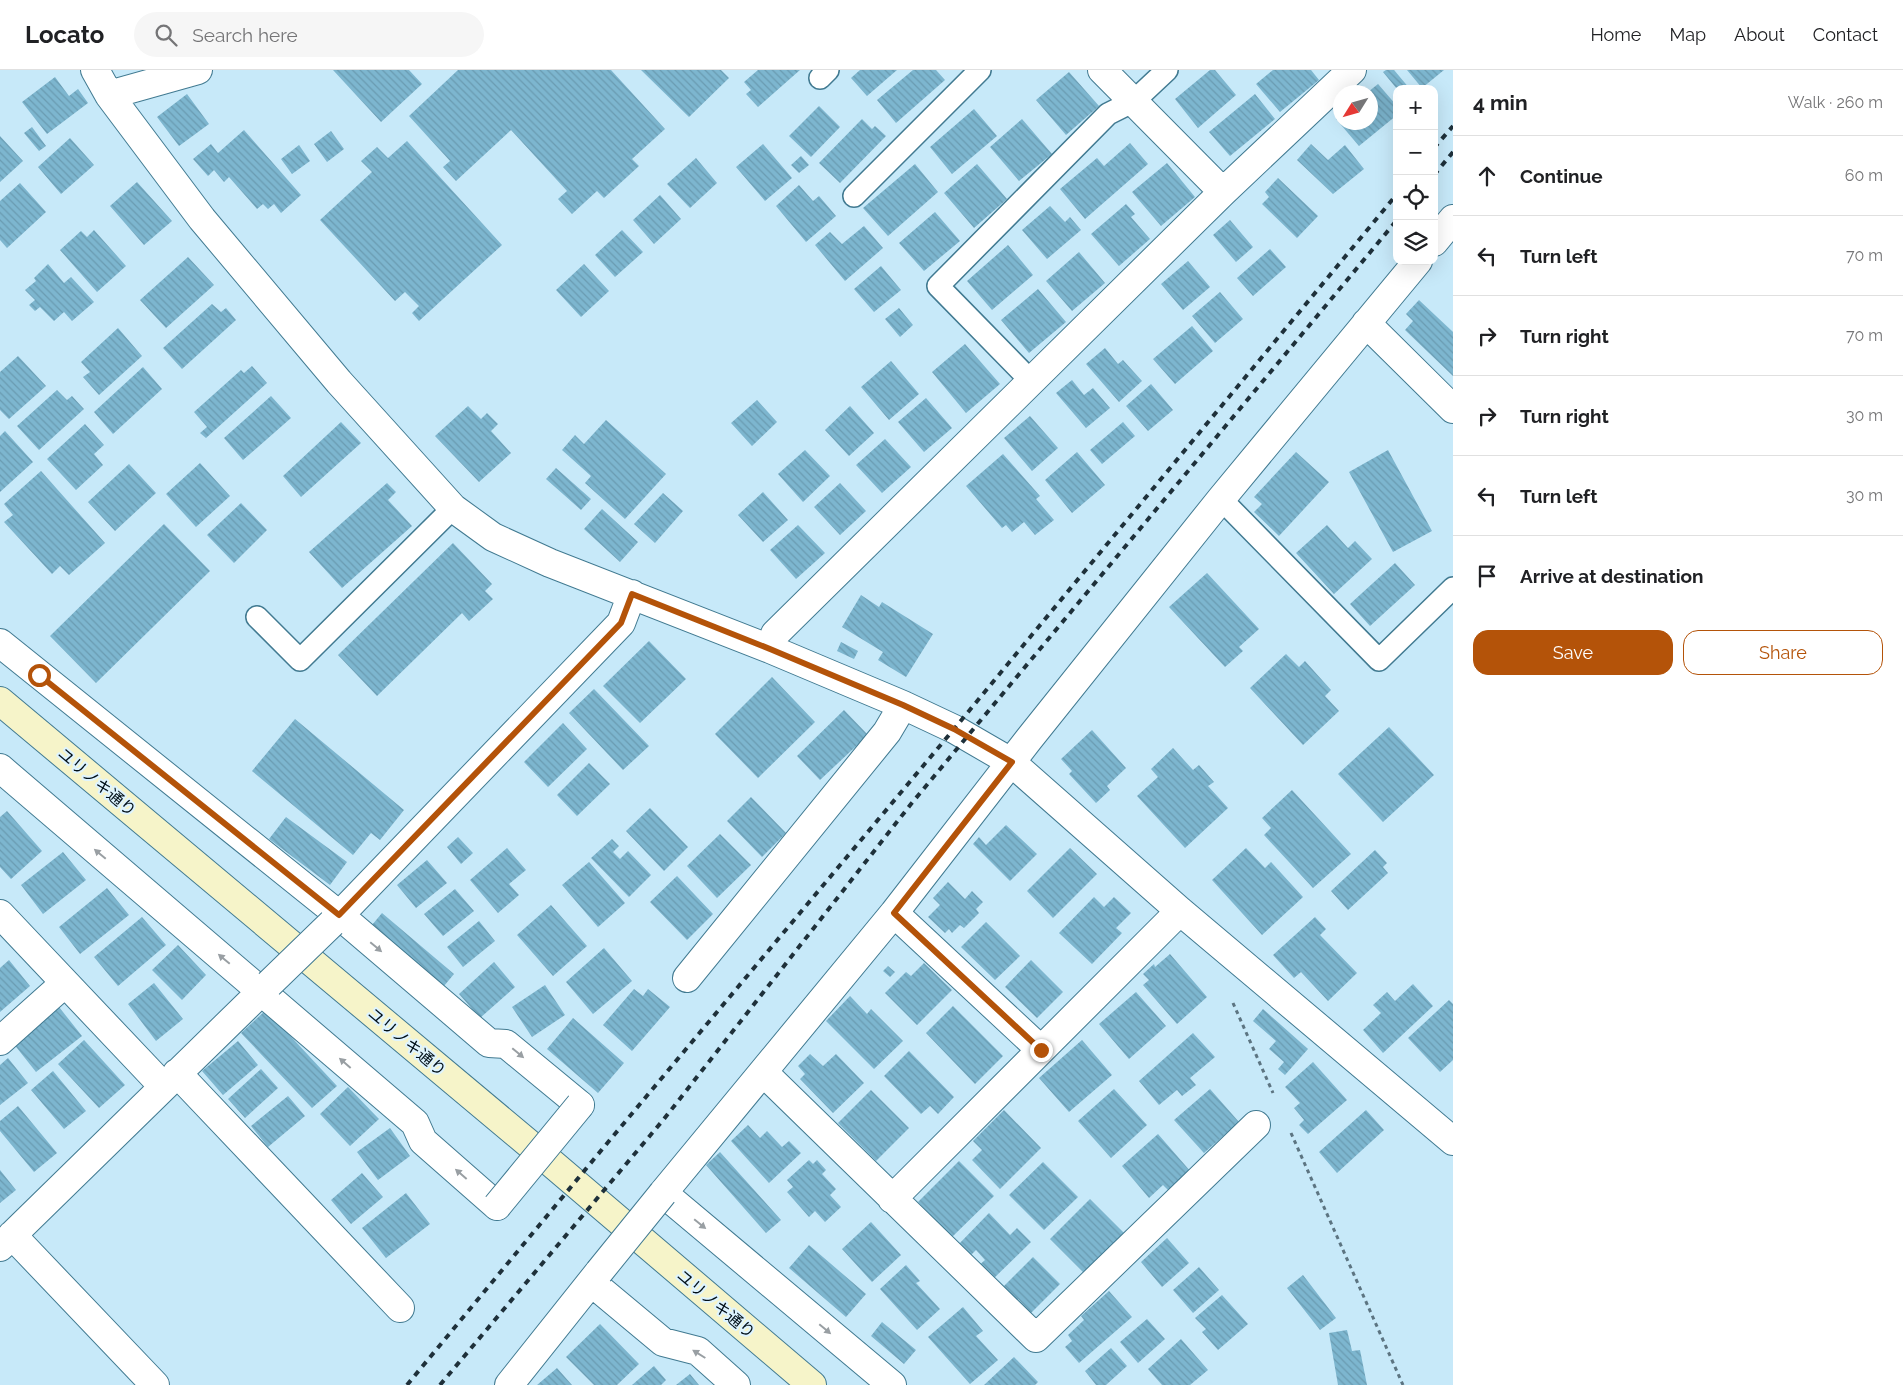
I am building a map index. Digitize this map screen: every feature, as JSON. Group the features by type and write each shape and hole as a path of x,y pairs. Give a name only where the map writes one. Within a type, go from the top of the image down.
{"street":[{"path":"95,70 109,95 202,219 339,382 453,508 493,537 550,563 770,649 903,705 954,729 1012,762 1180,911 1453,1141"},
{"path":"109,95 198,70"},
{"path":"1102,70 1223,192"},
{"path":"770,649 775,634 1223,192 1352,70"},
{"path":"1438,237 1453,219"},
{"path":"509,1385 663,1193 894,913 1220,499 1415,265"},
{"path":"1366,323 1453,410"},
{"path":"155,1385 6,1241 336,919 621,623 632,594"},
{"path":"0,643 488,1042 506,1044 580,1106 497,1206 423,1141 415,1123 265,988 0,768"},
{"name":"ユリノキ通り","path":"0,701 521,1137 812,1385"},
{"path":"687,978 887,732 903,705"},
{"path":"892,1199 1180,911"},
{"path":"894,913 1041,1050"},
{"path":"0,914 65,983 170,1080 400,1308"},
{"path":"0,1041 65,983"},
{"path":"763,1072 1036,1338 1256,1125"},
{"path":"663,1193 892,1385"},
{"path":"595,1277 663,1342 698,1351 736,1385"}],"lane":[{"path":"854,196 980,70"},
{"path":"1031,381 938,286 1108,114 1134,101 1167,70"},
{"path":"1220,499 1379,660 1453,588"},
{"path":"257,618 300,660 453,508"}],"path":[{"path":"1230,996 1274,1095"},
{"path":"1290,1131 1403,1385"}],"building":[{"path":"333,70 409,70 422,84 381,122"},
{"path":"458,70 611,70 665,129 632,159 639,166 604,198 597,191 572,214 558,199 567,191 511,130 456,181 443,167 450,161 409,116"},
{"path":"641,70 721,70 729,78 689,117"},
{"path":"758,70 800,70 758,107 746,94 751,90 744,82"},
{"path":"860,70 897,70 867,96 851,78"},
{"path":"913,70 936,70 945,80 896,123 877,100"},
{"path":"1210,70 1215,70 1236,95 1198,128 1175,99"},
{"path":"1273,70 1311,70 1319,80 1280,112 1256,84"},
{"path":"1394,70 1407,85 1394,85 1383,72"},
{"path":"1407,70 1444,70 1426,85 1420,85"},
{"path":"1069,72 1099,106 1066,135 1036,100"},
{"path":"55,77 69,96 78,89 88,103 47,134 22,102"},
{"path":"1378,84 1393,101 1393,118 1359,146 1345,130 1378,130"},
{"path":"187,94 209,124 179,146 157,117"},
{"path":"1255,94 1275,119 1230,156 1209,132"},
{"path":"819,106 840,127 811,157 789,136"},
{"path":"974,109 997,136 952,174 930,147"},
{"path":"862,119 872,129 875,126 886,136 840,183 819,163"},
{"path":"1022,119 1052,154 1019,181 990,147"},
{"path":"32,127 46,146 39,151 24,133"},
{"path":"244,130 301,195 281,213 274,204 268,209 263,204 257,209 229,177 224,182 214,170 208,176 193,159 211,144 218,153"},
{"path":"331,131 344,149 327,162 314,144"},
{"path":"0,136 23,161 0,182"},
{"path":"70,138 94,165 61,194 38,167"},
{"path":"407,141 502,245 419,321 412,313 419,306 405,292 395,301 320,220 372,172 361,161 377,147 388,158"},
{"path":"1130,143 1148,164 1085,219 1060,189 1097,158 1104,166"},
{"path":"763,144 792,178 765,201 736,167"},
{"path":"1311,144 1328,160 1345,145 1364,169 1333,194 1297,160"},
{"path":"299,145 310,161 292,174 281,159"},
{"path":"801,156 809,165 799,173 791,165"},
{"path":"696,158 717,183 690,208 667,184"},
{"path":"1167,163 1195,197 1161,226 1132,192"},
{"path":"915,164 938,192 888,236 863,208"},
{"path":"977,164 1007,199 974,228 944,193"},
{"path":"1278,178 1318,216 1297,238 1262,204 1269,197 1265,192"},
{"path":"137,182 172,221 144,245 110,206"},
{"path":"20,183 46,212 7,248 0,240 0,201"},
{"path":"799,185 813,201 819,196 836,216 806,242 776,206"},
{"path":"660,195 681,219 654,244 633,220"},
{"path":"1126,204 1135,214 1131,217 1150,239 1119,266 1091,234"},
{"path":"1050,206 1065,222 1070,217 1081,230 1047,259 1022,230"},
{"path":"935,212 960,241 924,271 899,243"},
{"path":"1230,220 1253,247 1236,262 1213,235"},
{"path":"864,226 883,248 845,281 815,245 830,232 842,244"},
{"path":"94,230 126,266 97,292 60,250 81,231 87,237"},
{"path":"622,230 643,252 615,277 595,255"},
{"path":"1008,245 1033,275 992,310 967,281"},
{"path":"1270,249 1286,267 1253,296 1237,278"},
{"path":"1079,252 1105,283 1072,311 1046,281"},
{"path":"188,257 214,285 166,328 140,300"},
{"path":"1188,261 1210,287 1183,310 1161,284"},
{"path":"48,264 64,283 71,277 94,302 72,321 64,312 54,321 40,307 35,311 29,305 35,300 25,290 36,281 34,278"},
{"path":"584,264 609,291 581,317 556,290"},
{"path":"881,266 901,290 874,312 854,289"},
{"path":"1038,289 1066,322 1029,353 1001,320"},
{"path":"1220,292 1243,319 1215,343 1192,316"},
{"path":"1419,300 1453,332 1453,376 1405,330 1413,321 1406,314"},
{"path":"212,304 221,312 226,308 236,320 182,369 163,348"},
{"path":"899,308 913,325 900,337 885,319"},
{"path":"1192,326 1213,351 1175,384 1153,359"},
{"path":"118,328 142,356 99,395 83,377 90,372 81,362"},
{"path":"965,344 1000,384 966,413 932,372"},
{"path":"1105,348 1118,364 1123,360 1142,381 1119,402 1086,364"},
{"path":"18,356 46,386 9,419 0,410 0,372"},
{"path":"891,361 919,394 889,420 861,387"},
{"path":"252,366 267,383 206,438 200,433 207,427 194,412 241,370 244,373"},
{"path":"143,367 162,389 113,434 94,412"},
{"path":"1072,380 1084,395 1093,388 1110,408 1086,428 1056,393"},
{"path":"1151,384 1173,410 1148,431 1126,406"},
{"path":"57,390 67,400 72,396 84,409 39,450 17,426"},
{"path":"271,396 291,418 243,460 224,438"},
{"path":"926,398 952,428 924,452 898,422"},
{"path":"757,400 777,422 752,446 731,423"},
{"path":"468,406 481,419 487,413 498,424 491,431 511,453 479,482 435,436"},
{"path":"850,406 874,433 849,456 825,430"},
{"path":"1030,416 1058,448 1032,471 1004,438"},
{"path":"606,420 666,474 625,519 585,483 591,476 562,450 575,435 584,444"},
{"path":"341,422 361,443 301,497 283,476"},
{"path":"1123,422 1135,436 1102,464 1090,450"},
{"path":"85,424 104,445 94,454 103,465 76,490 47,459"},
{"path":"5,431 33,462 0,492 0,436"},
{"path":"885,439 911,467 882,493 856,465"},
{"path":"805,450 830,476 803,502 778,474"},
{"path":"1388,450 1432,531 1393,552 1349,472"},
{"path":"1077,452 1105,485 1072,513 1045,480"},
{"path":"1296,452 1329,482 1279,536 1254,512 1262,504 1254,497"},
{"path":"1003,454 1040,496 1036,499 1054,520 1035,535 1024,522 1012,532 1006,525 1002,528 966,486"},
{"path":"200,463 230,496 196,527 166,494"},
{"path":"129,464 156,493 115,531 88,502"},
{"path":"556,468 591,499 581,510 546,479"},
{"path":"41,471 105,543 69,575 60,566 52,574 4,522 13,515 4,504"},
{"path":"387,483 396,492 388,500 412,526 342,588 309,552"},
{"path":"840,483 866,511 840,535 814,507"},
{"path":"763,492 788,520 763,542 738,515"},
{"path":"663,493 683,511 655,543 634,524"},
{"path":"241,503 267,530 234,563 207,535"},
{"path":"602,509 638,542 620,562 584,529"},
{"path":"164,524 210,571 96,683 50,636"},
{"path":"798,525 825,553 796,579 770,550"},
{"path":"1327,525 1348,548 1355,541 1372,559 1334,594 1296,553"},
{"path":"453,543 492,584 485,591 493,599 469,621 462,613 377,696 338,655"},
{"path":"1395,563 1415,585 1370,626 1350,604"},
{"path":"1207,573 1259,629 1239,647 1243,651 1225,667 1169,607"},
{"path":"861,595 879,607 882,602 933,634 906,677 878,660 883,652 842,627"},
{"path":"649,641 686,679 640,723 603,686"},
{"path":"841,642 858,651 854,659 837,651"},
{"path":"1286,654 1299,667 1305,661 1331,690 1325,696 1339,711 1303,745 1250,688"},
{"path":"772,677 815,722 758,778 715,734"},
{"path":"594,689 649,746 623,770 569,713"},
{"path":"844,710 868,735 820,780 797,756"},
{"path":"295,719 404,810 380,840 371,833 353,855 252,771"},
{"path":"563,723 587,749 548,787 524,762"},
{"path":"1389,727 1434,775 1383,822 1338,774"},
{"path":"1092,730 1126,768 1107,786 1110,790 1096,803 1069,774 1072,771 1061,759"},
{"path":"1173,748 1193,770 1199,765 1214,782 1208,786 1228,808 1185,848 1137,796 1158,777 1151,769"},
{"path":"589,763 610,784 577,816 557,795"},
{"path":"1292,790 1351,854 1313,888 1264,835 1271,828 1262,818"},
{"path":"751,797 786,833 762,857 727,821"},
{"path":"650,808 688,847 664,871 626,831"},
{"path":"7,811 42,851 11,879 0,867 0,817"},
{"path":"286,817 347,862 330,885 269,839"},
{"path":"1006,825 1037,854 1010,881 973,844 979,837 986,845"},
{"path":"720,834 751,865 717,898 687,866"},
{"path":"458,837 473,853 461,864 447,847"},
{"path":"612,839 619,846 613,852 620,859 628,851 651,875 629,897 591,858"},
{"path":"507,848 526,870 509,884 519,895 498,913 470,880"},
{"path":"1070,848 1097,874 1053,918 1027,891"},
{"path":"1246,848 1265,868 1271,862 1303,897 1262,935 1212,880"},
{"path":"1375,850 1387,863 1383,867 1388,873 1348,910 1331,891"},
{"path":"63,852 86,880 43,914 21,885"},
{"path":"427,860 447,883 416,908 397,885"},
{"path":"589,862 625,903 598,927 562,885"},
{"path":"677,876 713,914 687,940 650,902"},
{"path":"948,882 965,899 972,891 983,902 976,909 979,913 964,928 960,925 952,933 949,929 945,933 928,917 940,905 933,898"},
{"path":"107,888 129,915 80,954 59,927"},
{"path":"455,889 474,911 443,936 424,914"},
{"path":"1094,897 1104,907 1114,897 1131,913 1116,928 1122,933 1092,964 1059,933"},
{"path":"551,905 587,946 553,976 517,935"},
{"path":"382,913 454,974 444,986 372,925"},
{"path":"142,917 166,945 118,986 94,957"},
{"path":"1315,917 1326,929 1320,935 1357,973 1328,1001 1301,972 1294,978 1273,955"},
{"path":"479,921 495,941 463,967 447,947"},
{"path":"986,922 1020,956 995,980 961,947"},
{"path":"178,945 206,975 182,1000 152,970"},
{"path":"604,948 632,981 593,1014 566,982"},
{"path":"1170,954 1207,997 1177,1024 1143,985 1149,980 1143,974 1154,964 1155,967"},
{"path":"9,960 30,986 0,1012 0,968"},
{"path":"1031,960 1063,992 1037,1018 1005,987"},
{"path":"494,962 515,987 480,1018 459,994"},
{"path":"924,963 952,990 917,1025 885,993 906,972 911,976"},
{"path":"888,966 895,972 890,977 883,971"},
{"path":"154,983 183,1019 156,1041 128,1004"},
{"path":"1413,984 1433,1006 1383,1053 1363,1030 1381,1013 1373,1005 1387,992 1395,1001"},
{"path":"545,985 565,1015 532,1037 512,1007"},
{"path":"634,989 643,996 648,989 670,1007 632,1051 603,1025"},
{"path":"1136,992 1166,1026 1129,1059 1099,1024"},
{"path":"850,996 867,1014 871,1009 903,1041 874,1069 826,1021"},
{"path":"1449,1000 1453,1004 1453,1060 1440,1072 1408,1038"},
{"path":"953,1006 1003,1056 975,1084 926,1033"},
{"path":"59,1007 82,1036 36,1072 13,1043"},
{"path":"1263,1009 1308,1049 1285,1075 1278,1069 1284,1062 1269,1049 1276,1041 1253,1021"},
{"path":"266,1010 337,1086 312,1108 241,1033"},
{"path":"573,1018 624,1063 598,1093 547,1049"},
{"path":"1193,1033 1215,1057 1190,1078 1196,1085 1182,1096 1177,1090 1159,1105 1139,1081"},
{"path":"84,1040 125,1085 99,1108 58,1064"},
{"path":"1082,1040 1112,1075 1069,1112 1039,1078"},
{"path":"238,1041 258,1065 223,1095 202,1071"},
{"path":"909,1051 954,1097 938,1114 930,1106 921,1114 884,1076"},
{"path":"810,1054 823,1066 836,1054 864,1083 833,1113 800,1079 805,1074 798,1066"},
{"path":"8,1058 28,1083 0,1105 0,1065"},
{"path":"1313,1062 1347,1100 1308,1134 1299,1125 1304,1120 1294,1108 1300,1103 1285,1087"},
{"path":"261,1069 278,1088 245,1118 228,1099"},
{"path":"53,1071 86,1111 64,1129 31,1090"},
{"path":"348,1087 379,1119 350,1146 320,1114"},
{"path":"1114,1089 1147,1125 1111,1158 1078,1121"},
{"path":"1210,1089 1239,1122 1204,1153 1174,1120"},
{"path":"871,1090 909,1128 876,1161 838,1123"},
{"path":"288,1096 305,1116 268,1147 251,1126"},
{"path":"18,1106 57,1153 34,1172 0,1131 0,1121"},
{"path":"1004,1110 1041,1148 1000,1189 972,1160 982,1150 973,1141"},
{"path":"1366,1110 1384,1130 1337,1173 1319,1152"},
{"path":"748,1125 760,1138 767,1131 782,1147 789,1141 801,1153 769,1183 731,1141"},
{"path":"390,1128 410,1156 378,1180 357,1152"},
{"path":"1158,1134 1191,1172 1169,1191 1163,1185 1149,1198 1122,1166"},
{"path":"720,1152 781,1220 766,1233 706,1165"},
{"path":"809,1160 813,1164 817,1160 826,1170 822,1174 836,1189 830,1195 841,1207 825,1222 815,1211 809,1217 787,1192 793,1187 787,1180"},
{"path":"959,1161 994,1196 952,1237 918,1202"},
{"path":"1043,1162 1078,1197 1044,1230 1009,1195"},
{"path":"0,1170 16,1190 0,1203"},
{"path":"362,1173 383,1197 351,1224 331,1200"},
{"path":"406,1193 430,1224 386,1258 362,1228"},
{"path":"1090,1199 1125,1234 1085,1274 1050,1239"},
{"path":"989,1213 1010,1235 1017,1228 1031,1242 990,1282 976,1268 985,1260 976,1250 968,1258 957,1246"},
{"path":"871,1222 901,1255 872,1282 842,1249"},
{"path":"1167,1238 1189,1263 1162,1287 1141,1262"},
{"path":"809,1245 866,1294 846,1317 789,1268"},
{"path":"1033,1257 1060,1284 1031,1313 1018,1299 1012,1304 999,1291"},
{"path":"906,1265 920,1281 916,1283 940,1309 917,1330 880,1289"},
{"path":"1199,1267 1219,1290 1193,1313 1173,1290"},
{"path":"1303,1275 1336,1318 1320,1330 1287,1288"},
{"path":"1109,1291 1132,1317 1079,1363 1065,1347 1072,1341 1068,1335 1084,1320 1081,1316"},
{"path":"1222,1295 1248,1324 1218,1350 1202,1332 1206,1329 1195,1318"},
{"path":"963,1307 983,1331 976,1336 998,1360 970,1384 928,1337"},
{"path":"1147,1319 1165,1339 1138,1363 1120,1342"},
{"path":"882,1322 916,1350 904,1364 871,1336"},
{"path":"600,1324 639,1364 617,1385 594,1385 566,1357"},
{"path":"1347,1330 1352,1351 1360,1350 1367,1385 1338,1385 1329,1333"},
{"path":"1181,1339 1208,1370 1190,1385 1162,1385 1148,1369"},
{"path":"1111,1348 1127,1366 1106,1385 1096,1385 1085,1371"},
{"path":"1014,1357 1038,1382 1035,1385 984,1385"},
{"path":"654,1366 666,1380 661,1385 632,1385"},
{"path":"557,1368 572,1385 537,1385"},
{"path":"690,1374 699,1385 676,1385"}],"railway":[{"path":"1438,143 1453,126"},
{"path":"1438,170 1453,152"},
{"path":"407,1385 1393,199"},
{"path":"440,1385 664,1119 911,804 1393,225"}],"route":[{"path":"39,675 339,915 621,623 632,594 903,705 954,729 1012,762 894,913 1041,1050"}]}
